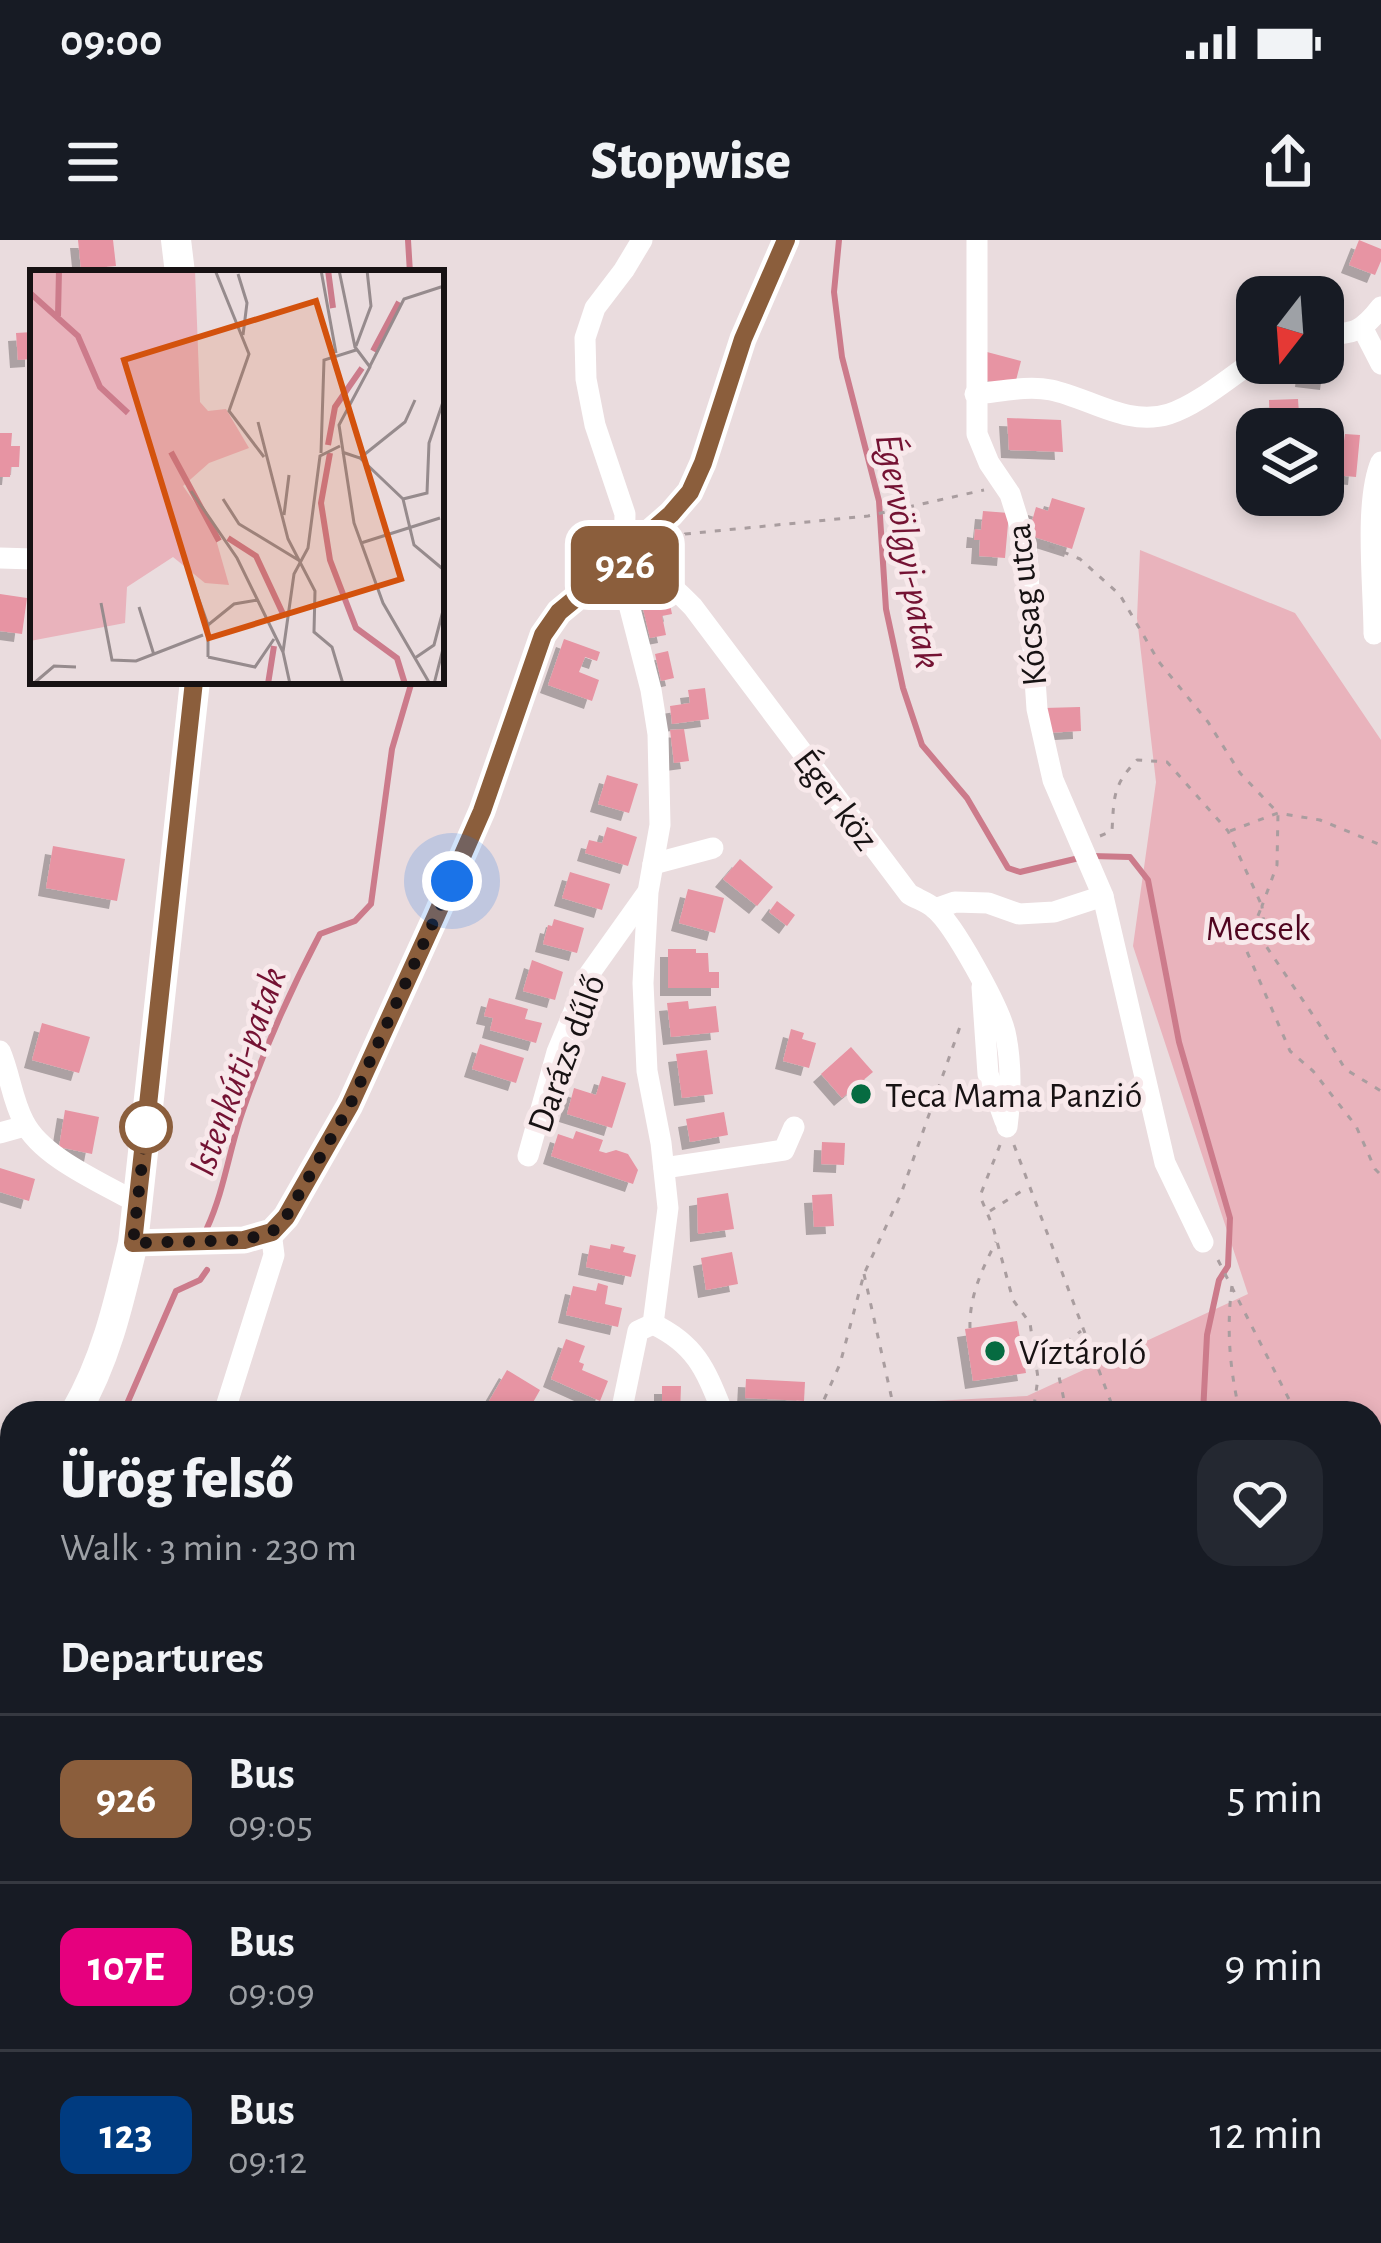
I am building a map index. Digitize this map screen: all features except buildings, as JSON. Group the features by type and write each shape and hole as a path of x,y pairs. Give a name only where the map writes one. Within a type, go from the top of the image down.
{"main road":[{"path":"176,240 180,270"},
{"path":"82,1401 116,1314 133,1243 195,684"}],"street":[{"name":"Darázs dűlő","path":"623,1401 638,1331 653,1324 668,1208 647,1071 643,983 648,892 660,825 658,734 652,690 627,597 626,514 595,425 586,379 585,338 595,308 642,240"},
{"path":"624,567 640,541 690,492 743,339 787,240"},
{"name":"Kócsag utca","path":"977,240 977,434 1019,518 1026,544 1036,709 1053,780 1103,896 1166,1163 1203,1243"},
{"path":"1344,334 1363,329 1381,308"},
{"path":"1363,329 1381,364"},
{"path":"975,394 1052,390 1123,414 1148,417 1170,414 1236,373"},
{"path":"1374,634 1372,503 1374,477 1381,462"},
{"path":"0,558 30,559"},
{"path":"133,1243 244,1240 272,1232 286,1217 350,1105 436,916 482,811 543,635 559,612 599,579 624,567 646,569 667,580"},
{"name":"Éger köz","path":"667,580 693,607 909,894 935,909 982,982 1006,1035 1011,1088 1007,1127"},
{"path":"653,864 712,848"},
{"name":"Darázs dűlő","path":"528,1156 557,1052 590,973 648,892"},
{"path":"935,909 971,902 1019,914 1054,912 1103,896"},
{"path":"0,1051 26,1126 58,1158 137,1203"},
{"path":"0,1133 26,1126"},
{"path":"664,1168 784,1150 794,1127"},
{"path":"228,1401 274,1256 272,1232"},
{"path":"653,1324 676,1335 703,1364 718,1401"}],"path":[{"path":"667,580 685,534 868,516 1004,485"},
{"path":"1026,544 1055,547 1080,559 1120,596 1159,662 1208,722 1240,773 1278,813 1276,865 1245,947 1291,1051 1356,1126 1381,1175"},
{"path":"1085,853 1112,831 1119,778 1137,760 1167,762 1228,831 1262,906 1266,946 1345,1070 1381,1091"},
{"path":"1228,831 1278,813 1320,820 1381,845"},
{"path":"823,1401 840,1364 864,1274 901,1194 949,1060"},
{"path":"1007,1127 1110,1401"},
{"path":"1007,1127 980,1196 1013,1300 1030,1322 1038,1378 1035,1401"},
{"path":"987,1214 1029,1186"},
{"path":"970,1328 980,1272 997,1240"},
{"path":"1221,1264 1290,1401"},
{"path":"864,1274 893,1401"},
{"path":"1232,1284 1230,1329 1237,1401"},
{"path":"1065,1401 1055,1365 1058,1349 1082,1330"}],"green space":[{"name":"Mecsek","path":"1140,550 1295,613 1381,740 1381,1401 935,1401 1027,1396 1248,1294 1133,946 1156,782 1137,618"}],"waterway":[{"name":"Istenkúti-patak","path":"408,240 410,270"},
{"name":"Égervölgyi-patak","path":"839,240 834,292 842,357 879,501 886,609 903,688 922,745 967,798 1008,868 1020,872 1079,858"},
{"name":"Istenkúti-patak","path":"207,1228 250,1090 320,934 355,921 371,904 392,749 411,684"},
{"name":"Égervölgyi-patak","path":"1092,856 1130,857 1148,880 1179,1042 1230,1218 1228,1266 1219,1280 1207,1335 1204,1401"},
{"name":"Istenkúti-patak","path":"128,1401 176,1291 200,1280 207,1270"}],"bus line":[{"name":"926","path":"194,684 133,1243 244,1240 272,1232 286,1217 350,1105 436,916 482,811 543,635 559,612 599,579 624,567 640,541 690,492 743,339 786,240"}],"place":[{"name":"Teca Mama Panzió","path":"861,1094"},
{"name":"Víztároló","path":"995,1351"}],"route":[{"path":"146,1127 133,1243 244,1240 272,1232 286,1217 350,1105 452,881"}]}
